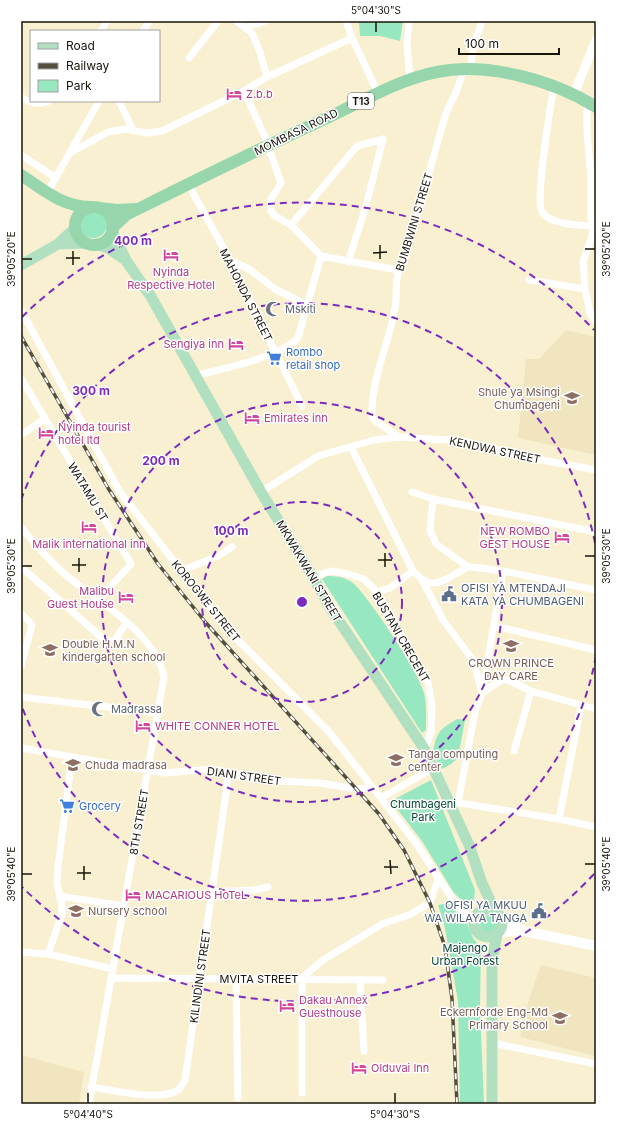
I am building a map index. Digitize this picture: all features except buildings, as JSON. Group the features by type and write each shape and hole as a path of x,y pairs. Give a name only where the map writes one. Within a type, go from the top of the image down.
{"highway":[{"name":"MOMBASA ROAD","path":"112,230 126,215 188,184 378,93 410,80 438,72 467,69 493,71 554,85 591,104"},
{"name":"T13","path":"21,175 64,203 78,207 94,208"},
{"name":"T13","path":"64,203 70,211 78,236 91,244 108,237 112,230"},
{"name":"MOMBASA ROAD","path":"94,208 117,210 138,209"},
{"path":"75,226 77,217 82,211 94,208 109,216 112,230"}],"main road":[{"path":"21,265 58,244 75,226"},
{"path":"112,230 127,262"},
{"path":"58,244 91,244 108,248 127,262"},
{"name":"MKWAKWANI STREET","path":"127,262 150,296 261,492 331,609 425,750 453,802 482,883 498,914"},
{"path":"482,883 477,931 481,935 492,961"},
{"path":"478,916 490,910 524,931"},
{"path":"492,1104 492,961 502,922 498,914"},
{"path":"481,935 492,937 498,933 524,931 596,946"}],"street":[{"path":"102,30 107,21"},
{"path":"143,30 149,21"},
{"path":"189,58 218,21"},
{"path":"236,21 252,33 267,76"},
{"path":"245,28 265,21"},
{"path":"346,21 352,38 378,93"},
{"path":"409,21 407,43 410,80"},
{"name":"BUMBWINI STREET","path":"399,437 374,420 372,411 378,369 395,307 398,270 403,264 446,113 467,69 482,21"},
{"path":"70,153 108,132 126,129 147,133 162,131 244,91 267,76 352,38"},
{"path":"574,94 596,40"},
{"path":"554,85 543,153 539,205 541,212 544,215 560,222 594,226"},
{"path":"244,91 266,137 267,146 281,183 271,199 271,211 275,216 291,225 321,256 398,270"},
{"path":"21,97 27,102 42,104 47,102"},
{"path":"47,192 70,153 83,126 98,102"},
{"path":"119,102 133,130"},
{"path":"591,104 587,131 591,178 591,218 594,226 583,262 585,289 590,313 596,322"},
{"path":"291,225 358,146 383,139 366,206 348,262"},
{"path":"21,154 56,178"},
{"name":"MAHONDA STREET","path":"188,184 230,260 302,406"},
{"path":"194,376 275,352 293,343 298,338 321,256"},
{"path":"230,260 249,269 275,289 307,306"},
{"path":"529,280 585,289"},
{"name":"KOROGWE STREET","path":"21,310 120,492 226,628 330,733 416,843 457,906 467,915 478,916"},
{"name":"WATAMU ST","path":"21,378 131,564 98,600"},
{"path":"21,435 44,419"},
{"name":"KENDWA STREET","path":"261,492 318,456 374,440 399,437 462,441 525,457 596,470"},
{"path":"351,446 413,571 422,580 443,620 473,660 482,694"},
{"path":"412,492 433,499 596,532"},
{"path":"433,499 430,530 436,544 468,568"},
{"name":"8TH STREET","path":"21,527 66,575 127,622 156,655 162,668 163,687 159,713 89,1104"},
{"path":"181,571 218,556 232,548"},
{"path":"21,567 107,642 115,640 127,622"},
{"path":"422,580 434,585 468,568 503,571 596,590"},
{"name":"BUSTANI CRECENT","path":"313,577 332,571 348,574 364,579 377,592 428,682 432,705 431,732 425,750"},
{"path":"377,592 390,588 413,571"},
{"path":"503,571 495,626 482,694 475,712 453,802 559,819 596,827"},
{"path":"21,613 32,625 21,666"},
{"path":"495,626 596,650"},
{"path":"482,694 502,680 508,680 530,691 596,709"},
{"path":"514,751 530,691"},
{"path":"21,697 159,713"},
{"path":"559,819 581,706"},
{"name":"DIANI STREET","path":"21,748 164,773 212,770 262,780 320,782 356,789 373,788"},
{"path":"48,954 62,914 62,906 59,896 58,867 72,757"},
{"path":"381,798 434,768"},
{"name":"KILINDINI STREET","path":"91,1087 152,1095 168,1094 180,1089 185,1080 228,772"},
{"path":"302,1093 302,978 323,960 382,924 409,916 430,903 438,878"},
{"path":"212,892 268,887"},
{"path":"59,896 124,906"},
{"path":"21,952 48,954 113,969"},
{"name":"MVITA STREET","path":"111,978 302,978 383,980"},
{"path":"236,979 238,1098"},
{"path":"360,980 364,1050"},
{"path":"492,1043 596,1064"}],"shaded area":[{"path":"566,330 596,337 596,455 518,438 526,359 539,359"},
{"name":"Eckernforde Eng-Md Primary School","path":"541,965 596,978 596,1056 520,1037 529,999"},
{"path":"21,1055 84,1072 79,1104 21,1104"}],"green space":[{"path":"359,21 403,21 400,41 380,36 360,36"},
{"path":"93,210 103,214 107,224 103,234 93,238 83,234 79,224 83,214"},
{"path":"327,576 341,577 353,583 370,603 404,653 424,693 426,707 426,730 422,733 322,579"},
{"path":"457,719 465,720 458,758 442,769 433,754 435,741 442,729"},
{"name":"Chumbageni Park","path":"431,780 475,890 474,900 466,904 454,893 422,841 391,801"},
{"name":"Majengo Urban Forest","path":"448,903 467,923 473,938 481,948 480,1008 484,1104 460,1104 458,1001 444,923 438,905"},
{"path":"489,915 495,918 498,924 495,930 489,933 483,930 480,924 483,918"}],"railway":[{"path":"21,336 108,488 158,564 207,624 379,814 404,850 430,903 445,947 452,999 457,1104"}],"place":[{"name":"Z.b.b","path":"234,94"},
{"name":"Nyinda Respective Hotel","path":"171,255"},
{"name":"Mskiti","path":"273,309"},
{"name":"Sengiya inn","path":"236,344"},
{"name":"Rombo retail shop","path":"274,358"},
{"name":"Shule ya Msingi Chumbageni","path":"572,398"},
{"name":"Emirates inn","path":"252,418"},
{"name":"Nyinda tourist hotel ltd","path":"46,433"},
{"name":"Malik international inn","path":"89,527"},
{"name":"NEW ROMBO GEST HOUSE","path":"562,537"},
{"name":"OFISI YA MTENDAJI KATA YA CHUMBAGENI","path":"449,594"},
{"name":"Malibu Guest House","path":"126,597"},
{"name":"CROWN PRINCE DAY CARE","path":"511,646"},
{"name":"Double H.M.N kindergarten school","path":"50,650"},
{"name":"Madrassa","path":"99,709"},
{"name":"WHITE CONNER HOTEL","path":"143,726"},
{"name":"Tanga computing center","path":"396,760"},
{"name":"Chuda madrasa","path":"73,765"},
{"name":"Grocery","path":"67,806"},
{"name":"MACARIOUS HoTeL","path":"133,895"},
{"name":"Nursery school","path":"76,911"},
{"name":"OFISI YA MKUU WA WILAYA TANGA","path":"539,911"},
{"name":"Dakau Annex Guesthouse","path":"287,1006"},
{"name":"Eckernforde Eng-Md Primary School","path":"560,1018"},
{"name":"Olduvai Inn","path":"359,1068"}]}
